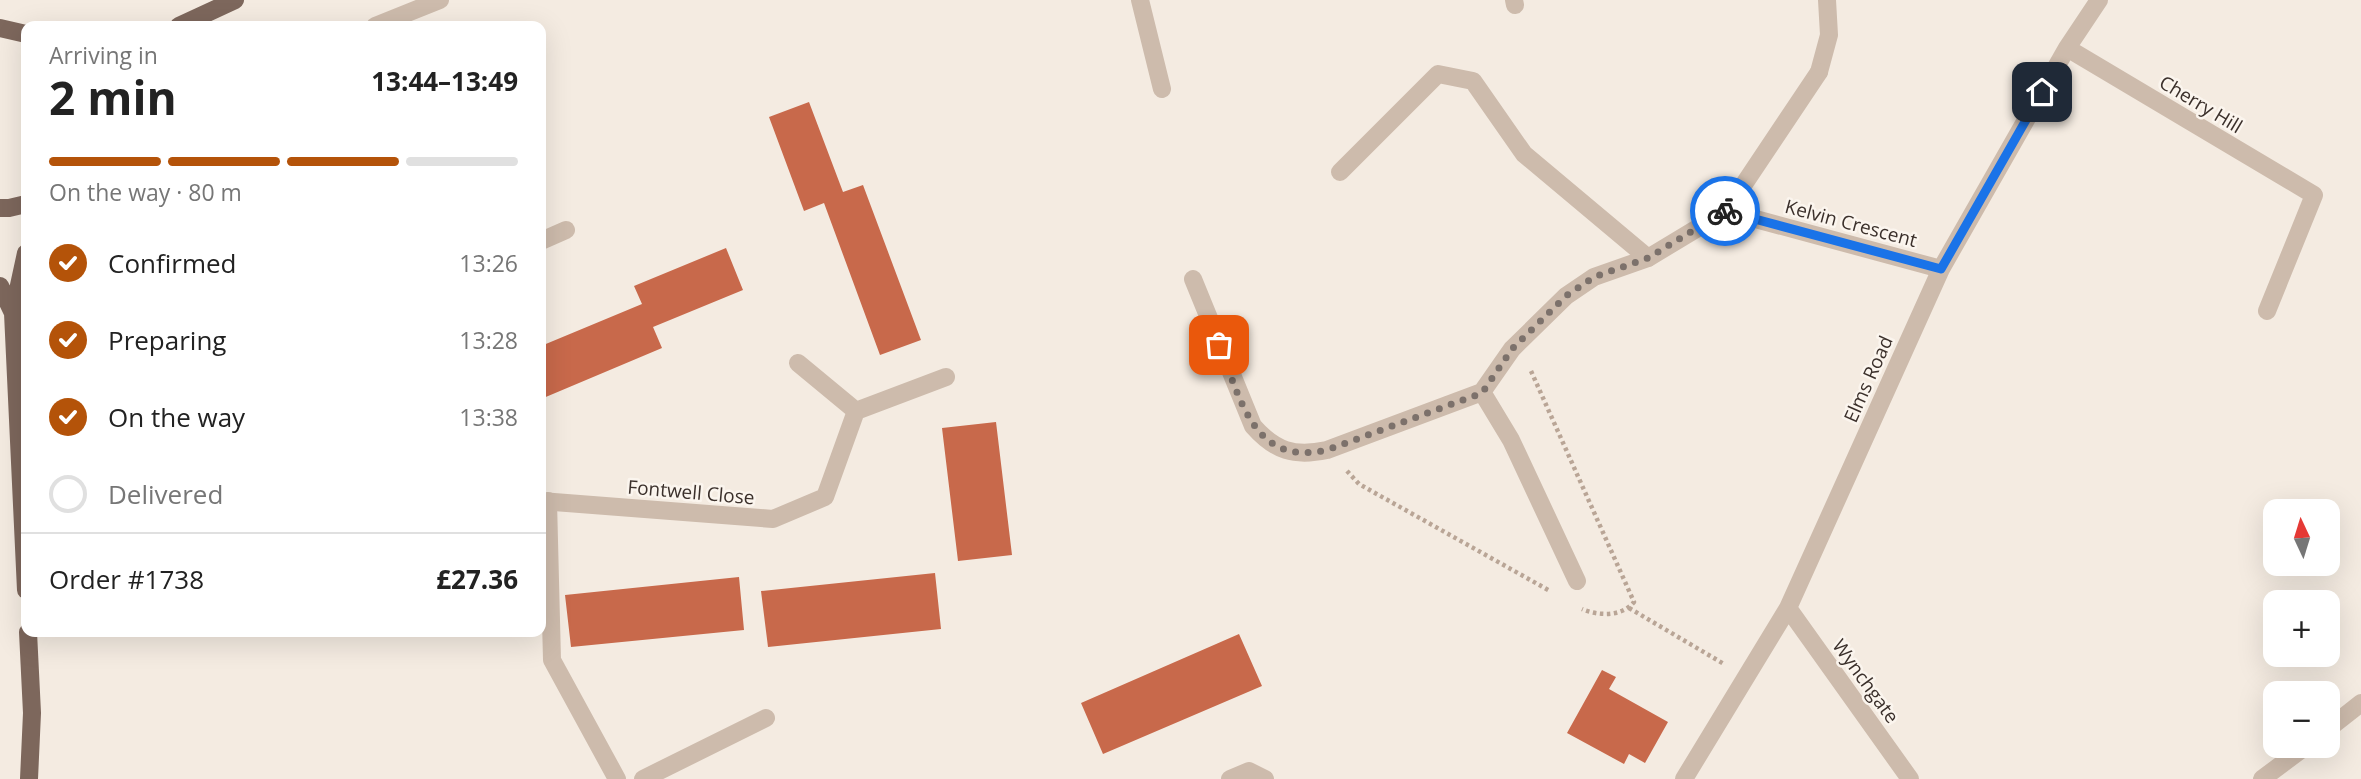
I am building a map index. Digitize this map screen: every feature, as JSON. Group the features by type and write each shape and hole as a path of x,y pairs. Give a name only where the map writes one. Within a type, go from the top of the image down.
{"main road":[{"path":"190,21 235,0"},
{"path":"0,28 21,33"},
{"path":"0,208 21,205"},
{"path":"0,286 18,322"},
{"path":"21,296 18,322 21,422"},
{"path":"28,637 32,713 29,779"}],"street":[{"path":"388,21 440,0"},
{"path":"1140,0 1162,89"},
{"path":"1193,279 1253,426 1278,448 1311,454 1327,450 1482,393 1512,349 1566,296 1594,277 1648,258 1726,211 1819,72 1829,35 1827,0"},
{"name":"Elms Road","path":"1684,779 1788,608 1941,269 2067,48 2099,0"},
{"name":"Cherry Hill","path":"2067,48 2314,195 2267,311"},
{"path":"1340,172 1438,74 1473,81 1524,154 1648,258"},
{"name":"Kelvin Crescent","path":"1726,211 1941,269"},
{"path":"546,240 566,230"},
{"path":"798,363 856,411 946,377"},
{"path":"1482,393 1511,440 1577,581"},
{"name":"Fontwell Close","path":"546,501 773,519 825,497 856,411"},
{"path":"546,524 552,660 617,779"},
{"name":"Wynchgate","path":"1788,608 1910,779"},
{"path":"2340,720 2361,703"},
{"path":"643,779 766,718"},
{"path":"2263,779 2290,758"},
{"path":"1230,779 1249,771 1265,779"}],"path":[{"path":"1629,608 1746,677"}],"building":[{"path":"809,102 843,192 863,185 921,340 880,355 824,203 804,211 769,117"},
{"path":"726,248 743,290 653,327 662,348 546,397 546,344 642,304 634,286"},
{"path":"996,422 1012,555 958,561 942,428"},
{"path":"935,573 941,629 768,647 761,591"},
{"path":"739,577 744,630 571,647 565,595"},
{"path":"1239,634 1262,686 1103,754 1081,703"},
{"path":"1602,670 1616,677 1609,689 1668,722 1645,763 1629,754 1624,764 1567,733"}],"way so far":[{"path":"1219,345 1245,411 1264,438 1278,448 1294,453 1311,454 1327,450 1482,393 1512,349 1566,296 1594,277 1648,258 1725,211"}],"route":[{"path":"1725,211 1941,269 2042,92"}]}
